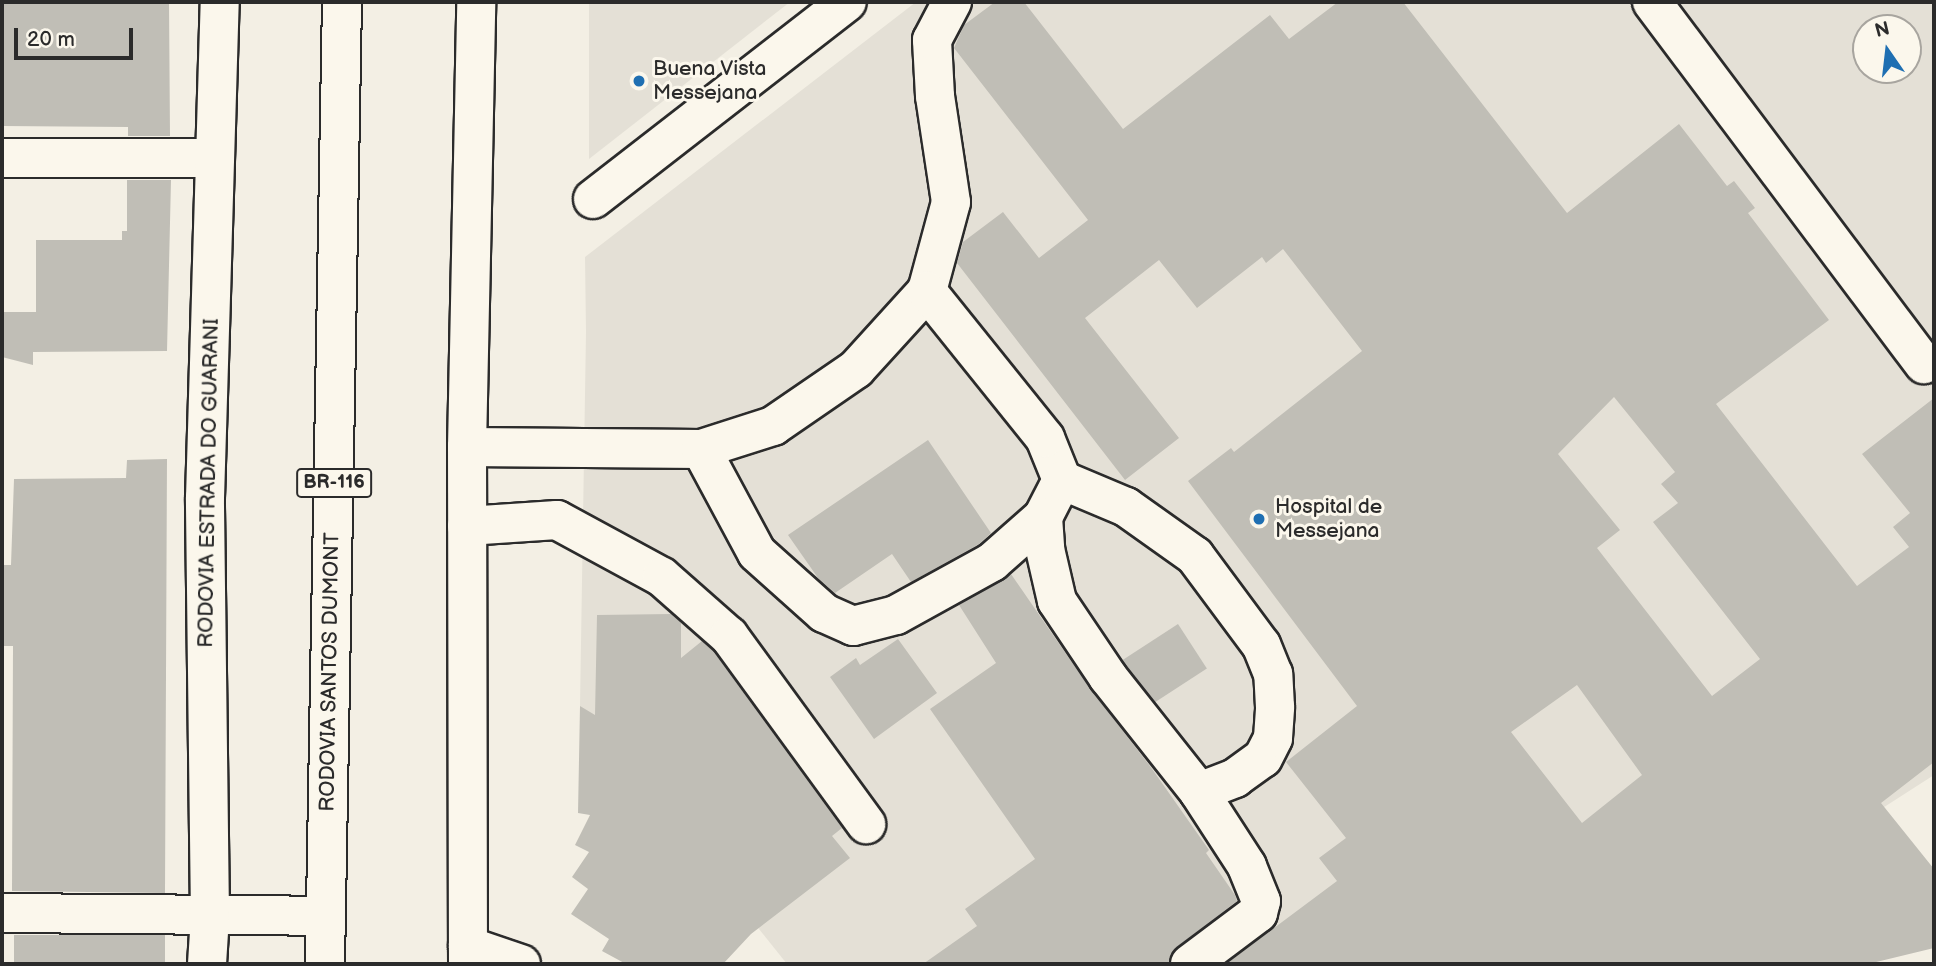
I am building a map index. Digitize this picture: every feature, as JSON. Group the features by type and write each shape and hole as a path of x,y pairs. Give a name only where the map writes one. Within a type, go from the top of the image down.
{"main road":[{"name":"RODOVIA ESTRADA DO GUARANI","path":"207,964 210,916 205,498 220,2"},
{"name":"RODOVIA SANTOS DUMONT","path":"325,964 341,219 342,2"},
{"path":"476,2 467,447 468,955 521,964"},
{"path":"593,199 847,2"},
{"path":"467,447 701,449 774,426 856,369 927,291 951,202 935,96 932,40 952,2"},
{"path":"1652,2 1924,364"},
{"path":"2,158 215,158"},
{"path":"927,291 1045,438 1062,480 1126,507 1195,556 1261,645 1273,674 1273,738 1263,758 1235,778 1199,792"},
{"path":"701,449 757,553 824,613 853,626 896,615 992,562 1043,517 1062,480"},
{"path":"1043,517 1045,549 1058,601 1108,677 1199,792 1247,866 1261,901 1258,913 1190,964"},
{"path":"467,526 556,520 662,577 729,636 866,824"},
{"path":"2,912 324,916"}],"shaded area":[{"name":"Buena Vista Messejana","path":"589,2 790,2 589,159"},
{"name":"Hospital de Messejana","path":"916,2 1934,2 1934,775 1640,964 787,964 580,706 585,257"}],"building":[{"path":"2,2 169,2 170,136 128,136 128,127 2,126"},
{"path":"995,2 1024,2 1123,129 1270,15 1289,39 1338,2 1403,2 1567,213 1679,124 1727,186 1734,181 1755,208 1748,213 1829,320 1716,404 1857,586 1909,547 1893,527 1910,513 1862,454 1934,398 1934,762 1881,803 1934,869 1934,948 1868,964 1226,964 1337,881 1319,858 1346,838 1286,762 1357,706 1188,481 1231,448 1234,452 1362,351 1283,249 1266,263 1262,257 1197,308 1159,260 1085,318 1179,438 1125,480 957,263 963,242 1003,212 1039,258 1088,220 954,48 964,25","holes":["1614,397 1675,472 1661,484 1678,503 1653,522 1760,659 1712,696 1597,548 1620,530 1558,454","1577,685 1642,775 1582,823 1511,732"]},
{"path":"127,180 171,180 167,351 33,352 33,365 2,357 2,312 36,312 36,240 122,240 122,231 127,231"},
{"path":"928,440 991,533 979,544 911,582 892,554 835,593 818,578 788,535"},
{"path":"167,459 165,893 12,891 13,646 2,646 2,565 11,565 14,479 126,478 127,460"},
{"path":"1011,574 1091,690 1150,766 1209,850 1206,853 1235,895 1237,901 1177,947 1170,955 1169,964 923,964 977,926 965,909 1035,859 930,709 996,663 959,605"},
{"path":"671,614 681,623 681,658 702,641 713,651 842,828 832,836 850,858 751,934 723,964 626,964 602,951 609,939 571,914 588,889 572,877 589,852 575,845 590,815 578,813 580,706 595,715 597,615"},
{"path":"1178,624 1207,668 1152,704 1123,660"},
{"path":"898,639 937,693 874,739 830,677 856,658 860,665"},
{"path":"14,935 165,935 165,964 14,964"}],"place":[{"name":"Buena Vista Messejana","path":"639,81"},
{"name":"Hospital de Messejana","path":"1259,519"}]}
